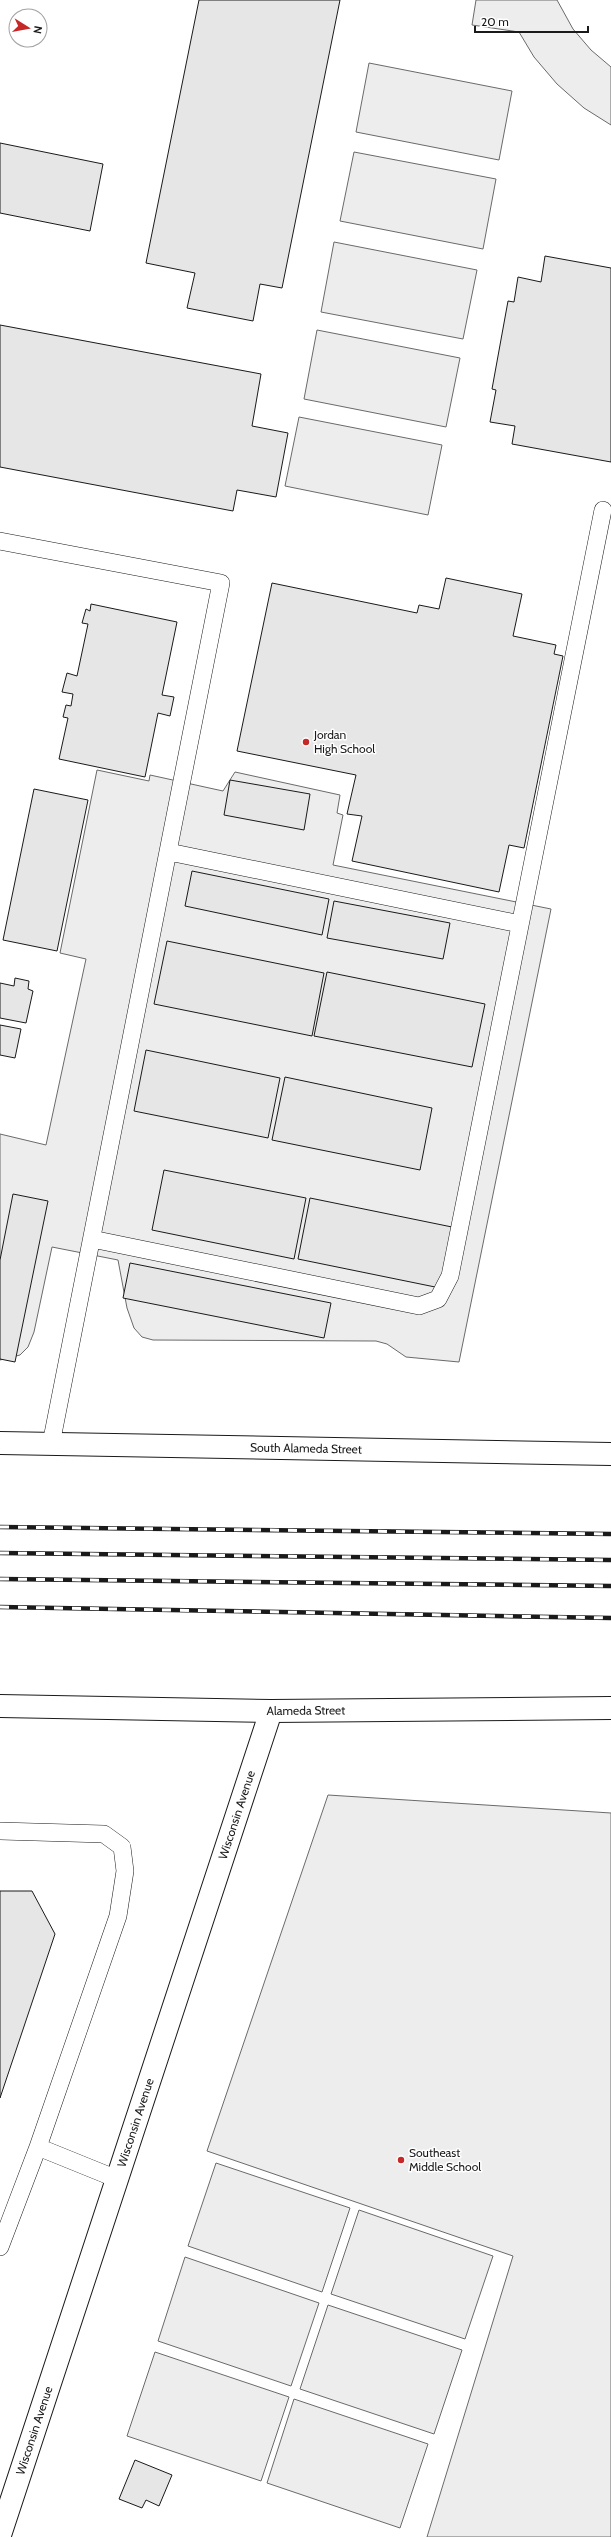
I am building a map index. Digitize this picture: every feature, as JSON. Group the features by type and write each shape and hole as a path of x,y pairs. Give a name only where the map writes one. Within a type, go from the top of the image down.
{"street":[{"name":"South Alameda Street","path":"0,1443 611,1454"},
{"name":"Alameda Street","path":"0,1706 271,1711 611,1708"},
{"name":"Wisconsin Avenue","path":"0,2535 271,1711"}],"lane":[{"path":"92,1239 419,1306 438,1299 450,1276 604,510"},
{"path":"0,541 221,583 51,1444"},
{"path":"169,852 520,924"},
{"path":"0,1831 104,1834 122,1847 125,1871 118,1916 38,2147 0,2247"},
{"path":"38,2147 117,2179"}],"shaded area":[{"path":"476,0 557,0 573,29 591,50 611,67 611,125 584,108 557,84 534,57 519,32 472,25"},
{"path":"369,63 512,91 499,160 356,132"},
{"path":"354,152 496,179 483,249 340,221"},
{"path":"334,242 477,270 463,339 321,312"},
{"path":"317,330 460,358 446,427 304,399"},
{"path":"299,417 442,445 428,515 285,486"},
{"path":"97,770 149,781 150,775 223,791 235,772 340,795 337,813 343,815 333,865 551,909 459,1362 406,1357 387,1344 376,1341 153,1340 142,1337 134,1328 127,1308 118,1260 52,1247 34,1332 28,1347 20,1355 0,1360 0,1134 46,1145 86,959 60,953"},
{"path":"328,1795 611,1813 611,2537 427,2537 513,2256 207,2151"},
{"path":"216,2163 350,2208 322,2292 188,2246"},
{"path":"359,2210 493,2256 465,2339 331,2294"},
{"path":"185,2257 319,2303 291,2386 158,2341"},
{"path":"328,2305 462,2350 434,2434 300,2389"},
{"path":"155,2352 289,2397 261,2481 127,2436"},
{"path":"294,2399 428,2444 400,2528 267,2483"}],"building":[{"path":"199,0 340,0 282,288 260,284 253,321 187,308 195,273 146,263"},
{"path":"0,143 103,164 90,231 0,213"},
{"path":"545,256 611,268 611,462 512,444 515,426 490,422 496,390 492,389 508,301 514,302 518,277 541,282"},
{"path":"0,325 261,374 252,426 288,433 276,497 237,490 233,511 0,467"},
{"path":"446,578 522,594 513,636 556,645 554,654 563,656 524,848 509,845 499,892 352,861 362,816 347,814 356,775 237,751 272,583 417,613 419,605 439,609"},
{"path":"91,604 177,622 162,695 174,697 170,716 158,713 145,777 59,759 68,718 63,717 66,705 71,706 73,694 62,692 67,673 77,676 88,624 82,623 86,609 90,611"},
{"path":"230,780 310,794 304,830 224,815"},
{"path":"34,789 88,800 57,951 3,940"},
{"path":"192,871 329,899 322,935 185,906"},
{"path":"334,901 450,923 443,959 327,938"},
{"path":"167,941 324,973 312,1036 154,1004"},
{"path":"327,972 485,1004 472,1067 314,1036"},
{"path":"15,978 29,981 28,989 33,991 26,1023 0,1018 0,983 14,986"},
{"path":"0,1025 21,1029 15,1058 0,1055"},
{"path":"146,1050 280,1078 268,1138 134,1111"},
{"path":"285,1077 432,1108 420,1170 272,1140"},
{"path":"164,1170 306,1198 294,1259 152,1230"},
{"path":"13,1194 48,1201 15,1362 0,1359 0,1260"},
{"path":"310,1198 452,1227 440,1288 298,1259"},
{"path":"130,1263 331,1303 324,1338 123,1298"},
{"path":"0,1891 32,1891 55,1934 0,2098"},
{"path":"135,2460 172,2475 159,2506 146,2500 142,2508 119,2499"}],"railway":[{"path":"0,1527 611,1534"},
{"path":"0,1553 611,1560"},
{"path":"0,1579 611,1586"},
{"path":"0,1607 611,1618"}],"place":[{"name":"Jordan High School","path":"306,742"},
{"name":"Southeast Middle School","path":"401,2160"}]}
